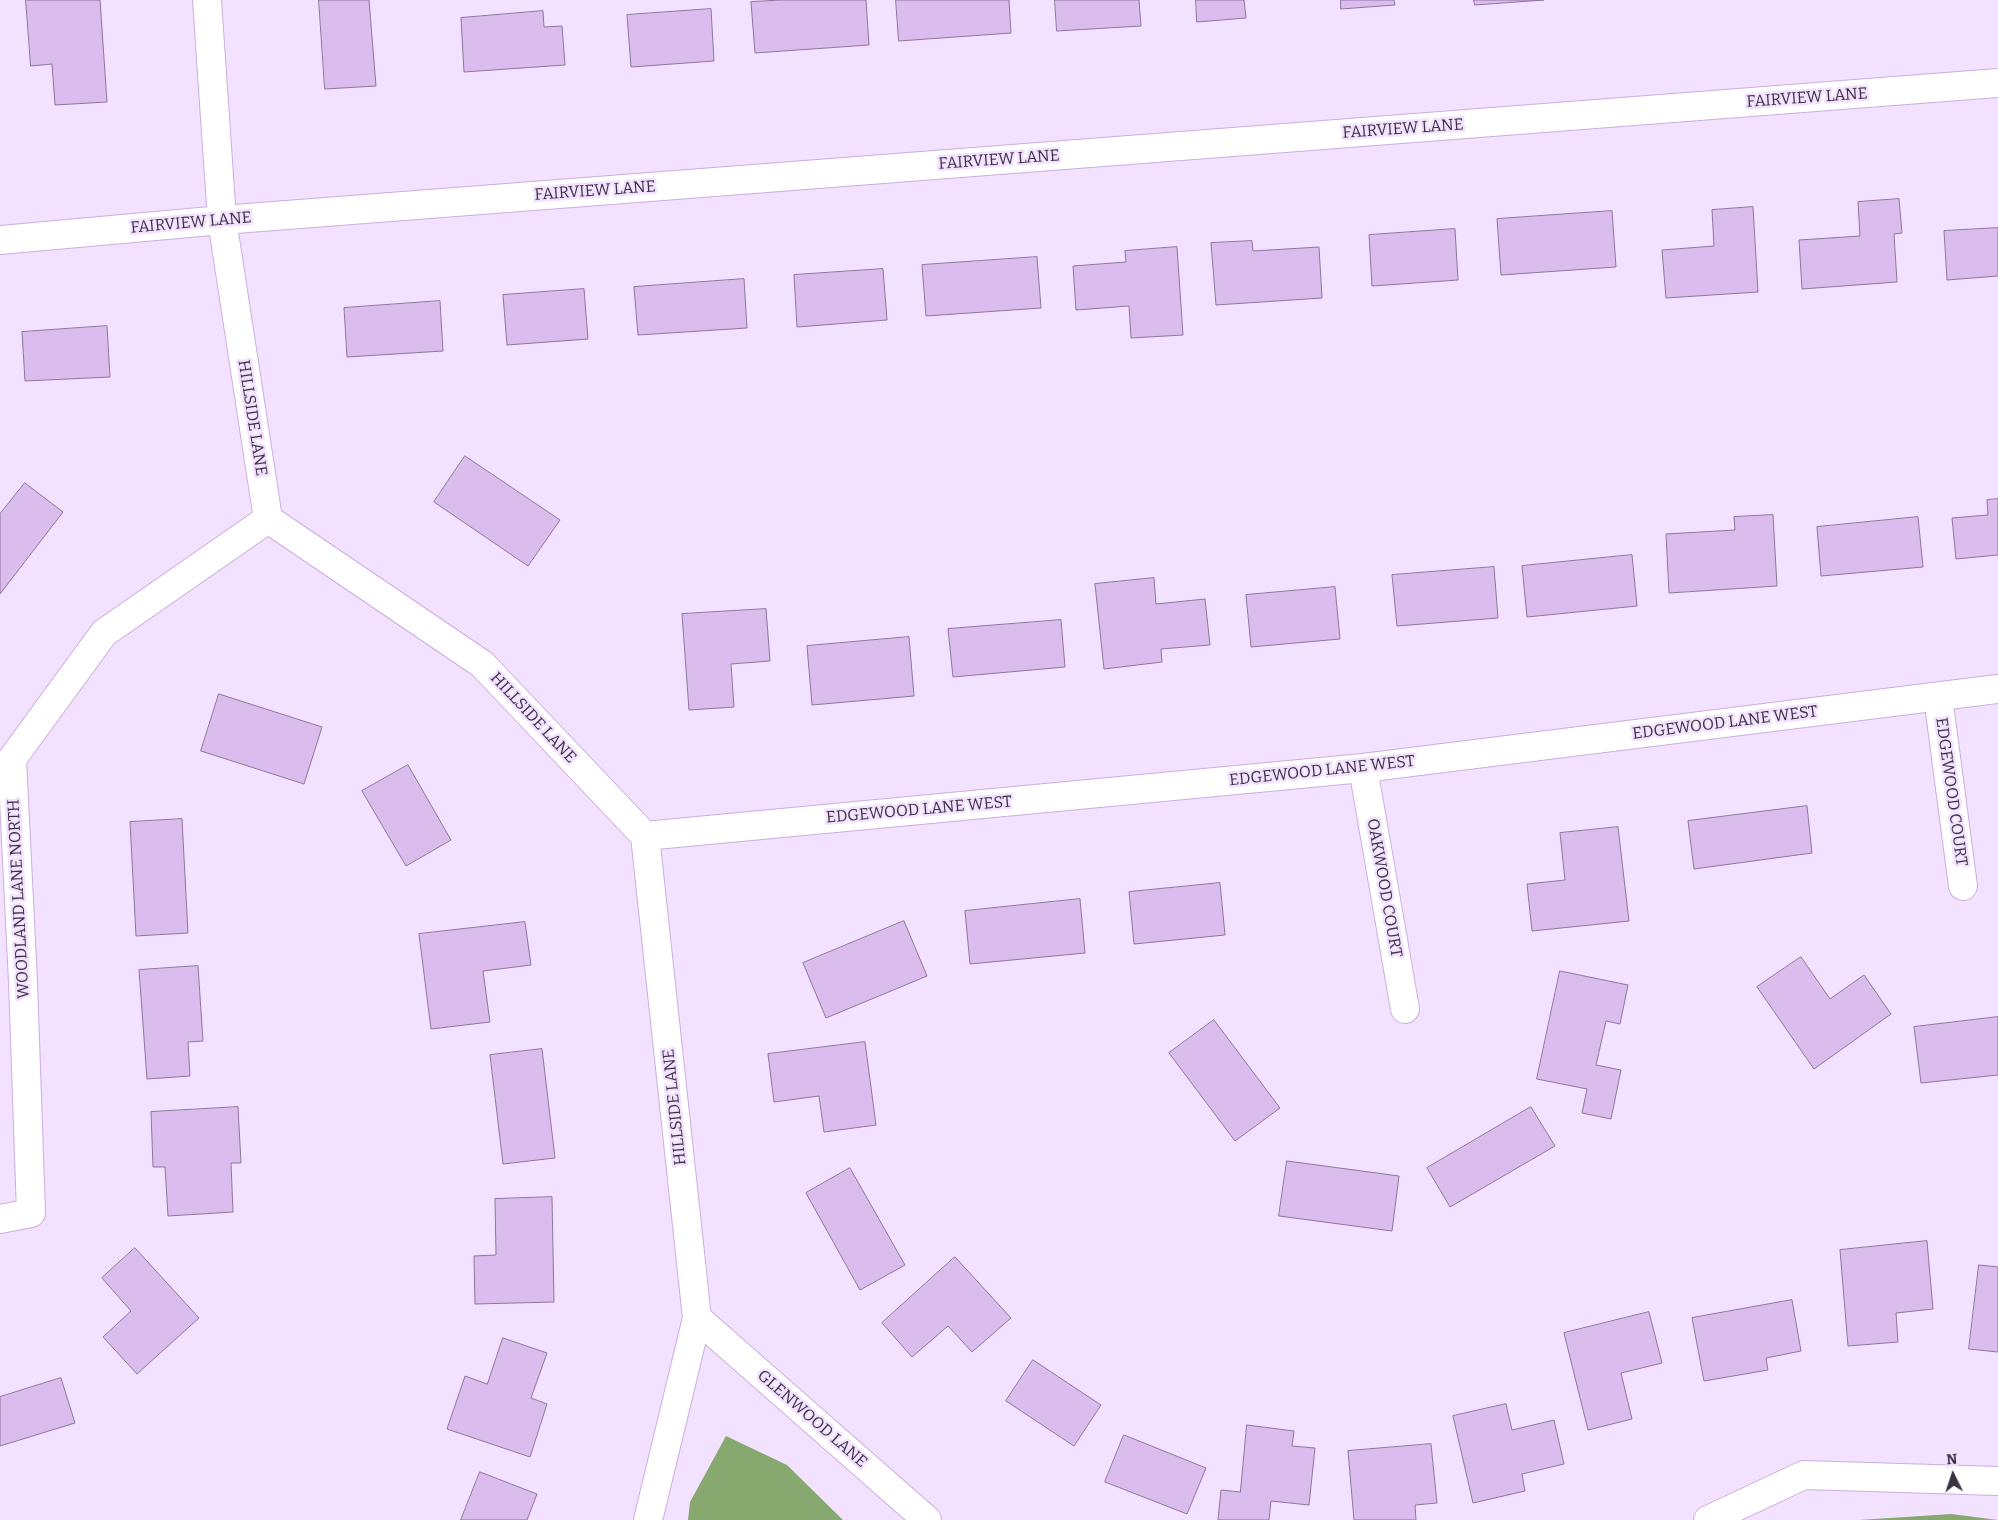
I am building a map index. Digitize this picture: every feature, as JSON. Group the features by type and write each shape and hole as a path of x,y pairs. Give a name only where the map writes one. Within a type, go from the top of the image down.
{"street":[{"name":"HILLSIDE LANE","path":"207,0 222,220 268,519 482,664 645,836 697,1318 648,1520"},
{"name":"FAIRVIEW LANE","path":"0,240 222,220 1998,84"},
{"name":"WOODLAND LANE NORTH","path":"0,1219 31,1213 23,982 12,759 104,632 268,519"},
{"name":"EDGEWOOD LANE WEST","path":"645,836 1363,768 1998,689"},
{"name":"EDGEWOOD COURT","path":"1938,697 1963,886"},
{"name":"OAKWOOD COURT","path":"1363,768 1405,1009"},
{"name":"GLENWOOD LANE","path":"697,1318 927,1520"},
{"path":"1708,1520 1804,1474 1998,1481"}],"shaded area":[{"path":"726,1436 787,1465 843,1520 688,1520 690,1502"},
{"path":"1951,1514 1998,1520 1859,1520"}],"building":[{"path":"26,0 100,0 107,102 55,105 52,64 31,66"},
{"path":"319,0 369,0 376,86 325,89"},
{"path":"866,0 869,45 755,53 751,2"},
{"path":"896,0 1009,0 1011,33 899,41"},
{"path":"1055,0 1139,0 1141,26 1057,31"},
{"path":"1196,0 1244,0 1246,18 1197,22"},
{"path":"1341,0 1394,0 1395,5 1341,9"},
{"path":"1474,0 1544,0 1475,5"},
{"path":"711,9 714,61 631,67 627,15"},
{"path":"543,11 544,27 562,26 565,65 464,72 461,18"},
{"path":"1899,199 1902,233 1894,234 1897,282 1802,289 1799,240 1860,236 1858,202"},
{"path":"1753,207 1758,292 1666,298 1662,250 1714,246 1712,210"},
{"path":"1612,211 1616,267 1501,275 1497,219"},
{"path":"1998,228 1998,276 1947,280 1944,231"},
{"path":"1455,229 1458,280 1372,286 1369,235"},
{"path":"1252,241 1253,251 1319,247 1322,298 1216,305 1211,243"},
{"path":"1177,247 1183,335 1131,338 1129,306 1076,310 1073,266 1126,262 1125,251"},
{"path":"1037,257 1041,308 926,316 922,265"},
{"path":"883,269 887,320 797,327 794,275"},
{"path":"744,279 747,328 638,335 634,287"},
{"path":"584,289 588,339 507,345 503,295"},
{"path":"440,301 443,351 347,357 344,308"},
{"path":"107,326 110,377 25,381 22,332"},
{"path":"465,456 560,520 528,566 434,502"},
{"path":"25,483 63,512 0,594 0,514"},
{"path":"1998,499 1998,555 1956,559 1952,518 1988,515 1987,500"},
{"path":"1773,515 1777,586 1669,593 1666,534 1735,530 1734,517"},
{"path":"1918,517 1923,567 1821,576 1817,527"},
{"path":"1632,555 1637,606 1527,617 1522,566"},
{"path":"1494,567 1498,618 1397,626 1392,575"},
{"path":"1154,578 1156,604 1205,599 1210,645 1161,649 1162,662 1104,669 1095,584"},
{"path":"1335,587 1340,639 1251,647 1246,595"},
{"path":"766,609 770,661 731,664 734,707 689,710 682,614"},
{"path":"1061,620 1065,667 953,677 948,629"},
{"path":"909,637 914,696 812,705 807,646"},
{"path":"219,694 322,727 304,784 201,751"},
{"path":"408,765 451,840 406,866 362,791"},
{"path":"1807,806 1812,853 1694,869 1688,821"},
{"path":"182,819 188,933 136,936 130,822"},
{"path":"1618,827 1629,921 1532,931 1527,884 1565,880 1560,833"},
{"path":"1220,883 1225,935 1134,944 1129,892"},
{"path":"1080,899 1085,953 970,964 965,911"},
{"path":"904,921 927,976 826,1018 803,963"},
{"path":"525,922 531,965 483,971 490,1022 431,1029 419,934"},
{"path":"1801,957 1830,999 1864,975 1891,1014 1814,1069 1757,987"},
{"path":"198,966 203,1041 188,1042 190,1076 147,1079 139,970"},
{"path":"1560,971 1628,985 1620,1024 1606,1021 1596,1065 1621,1070 1611,1119 1582,1113 1587,1089 1537,1079"},
{"path":"1998,1017 1998,1075 1921,1083 1914,1027"},
{"path":"1214,1020 1280,1108 1235,1141 1169,1053"},
{"path":"865,1042 876,1125 824,1132 819,1096 774,1102 768,1054"},
{"path":"542,1049 555,1158 503,1164 490,1055"},
{"path":"238,1107 241,1163 231,1163 233,1212 168,1216 165,1167 153,1167 151,1112"},
{"path":"1531,1107 1555,1146 1450,1207 1427,1168"},
{"path":"1287,1161 1399,1176 1392,1231 1279,1216"},
{"path":"850,1168 905,1265 860,1290 806,1193"},
{"path":"552,1197 554,1302 475,1304 474,1256 496,1255 495,1199"},
{"path":"1927,1241 1933,1309 1896,1313 1898,1342 1848,1346 1840,1250"},
{"path":"135,1248 199,1318 137,1374 103,1337 131,1311 102,1278"},
{"path":"955,1257 1011,1318 972,1352 948,1326 912,1357 882,1323"},
{"path":"1979,1265 1998,1267 1998,1352 1969,1349"},
{"path":"1792,1300 1801,1351 1766,1358 1768,1370 1704,1381 1692,1318"},
{"path":"1649,1312 1662,1363 1621,1373 1632,1419 1588,1430 1564,1333"},
{"path":"503,1338 547,1353 531,1398 547,1404 530,1457 447,1429 465,1376 487,1384"},
{"path":"1033,1360 1101,1405 1074,1446 1006,1401"},
{"path":"61,1378 75,1423 0,1446 0,1397"},
{"path":"1506,1404 1512,1430 1554,1420 1564,1464 1522,1474 1525,1491 1473,1503 1453,1416"},
{"path":"1247,1425 1294,1431 1292,1446 1315,1448 1309,1505 1271,1501 1269,1520 1218,1520 1221,1490 1240,1492"},
{"path":"1124,1435 1206,1468 1187,1514 1105,1482"},
{"path":"1431,1444 1437,1503 1415,1505 1416,1520 1354,1520 1348,1451"},
{"path":"480,1472 537,1494 527,1520 461,1520"}]}
